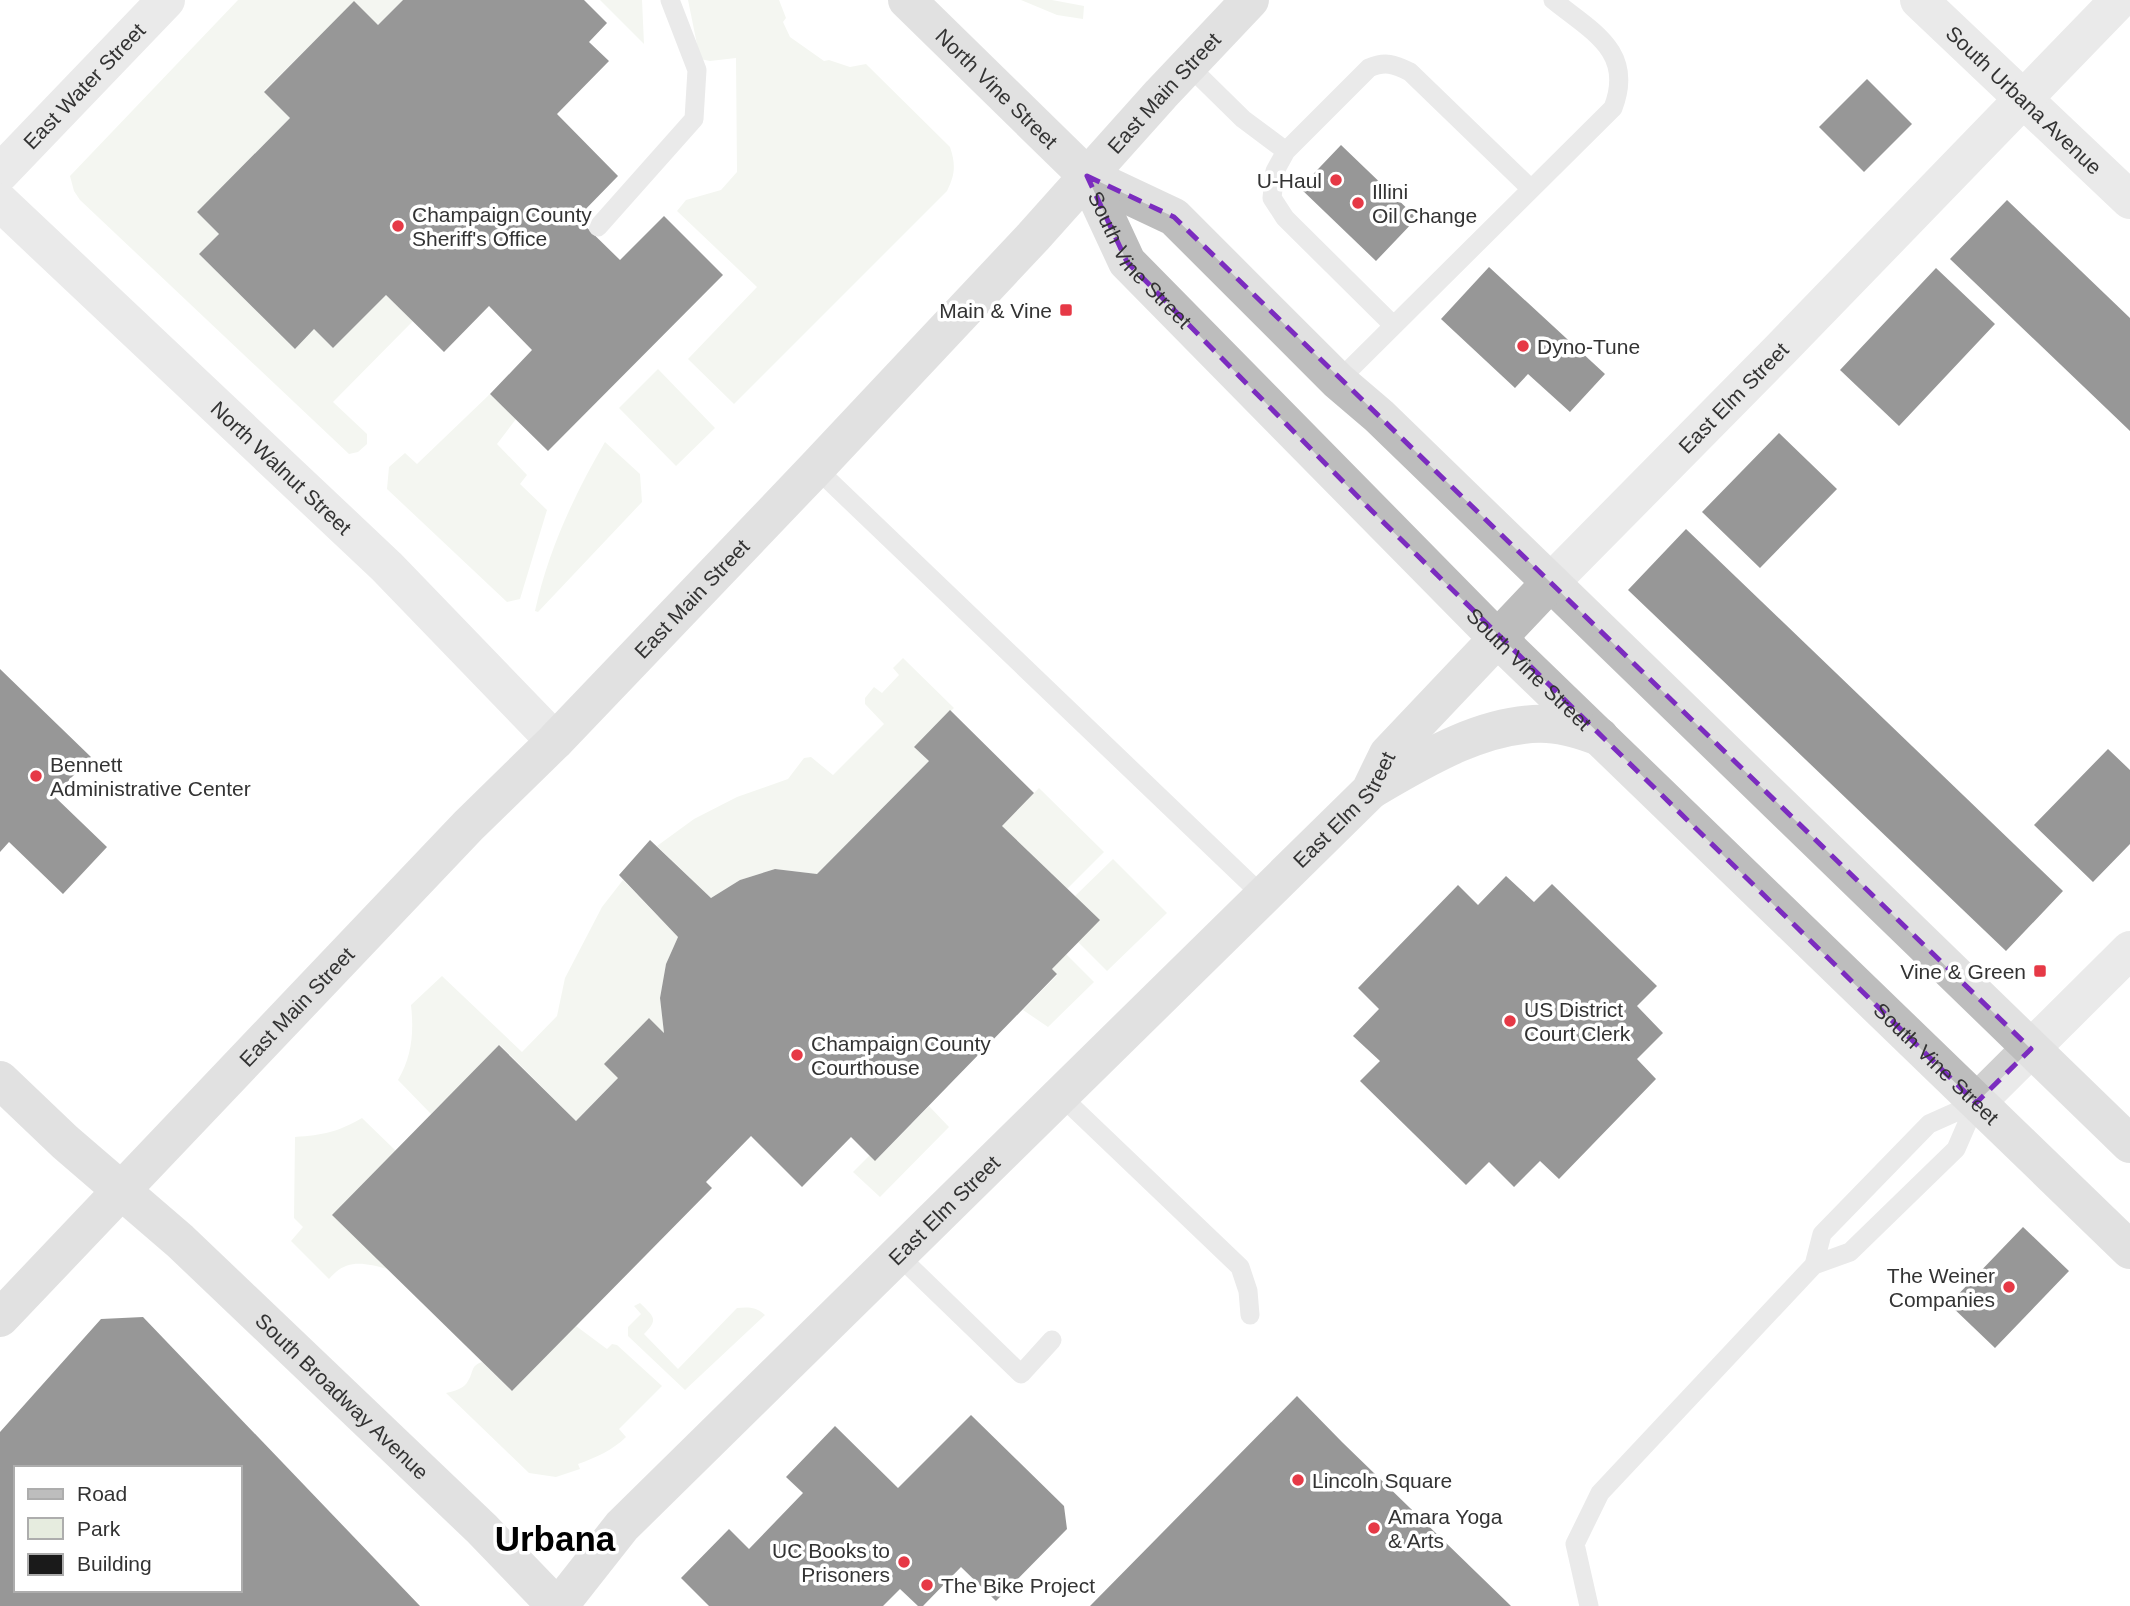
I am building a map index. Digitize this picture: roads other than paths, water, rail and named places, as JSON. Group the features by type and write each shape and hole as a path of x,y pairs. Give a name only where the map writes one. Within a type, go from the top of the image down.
{"main road":[{"name":"North Vine Street","path":"907,0 1087,176"},
{"name":"East Main Street","path":"0,1318 124,1191 468,826 555,741 816,468 1250,0"},
{"name":"South Vine Street","path":"1087,176 1174,217 1338,381 1379,416 1549,584 2130,1144"},
{"name":"South Vine Street","path":"1087,176 1127,262 1497,638 2130,1250"},
{"name":"East Elm Street","path":"557,1606 622,1526 1370,791 1388,754 1549,584"},
{"path":"1370,791 1445,749 1482,735 1546,724 1572,727 1600,737"},
{"name":"South Broadway Avenue","path":"0,1080 65,1142 180,1241 472,1520 557,1606"}],"street":[{"name":"East Water Street","path":"0,173 166,0"},
{"name":"South Urbana Avenue","path":"1919,0 2130,200"},
{"name":"East Elm Street","path":"1549,584 2119,0"},
{"name":"North Walnut Street","path":"0,202 387,567 555,741"},
{"path":"1976,1103 2130,950"}],"lane":[{"path":"598,227 694,119 697,70 670,0"},
{"path":"1338,381 1612,107 1620,89 1618,66 1609,46 1553,0"},
{"path":"1393,325 1285,218 1272,198 1275,171 1286,151 1369,68 1383,62 1398,65 1410,72 1531,189"},
{"path":"1188,65 1243,120 1286,151"},
{"path":"816,468 1262,895"},
{"path":"1061,1096 1240,1267 1248,1291 1251,1315"},
{"path":"1814,1265 1822,1234 1929,1124 1976,1103"},
{"path":"1588,1606 1575,1544 1600,1493 1814,1265 1850,1252 1956,1149 1976,1103"},
{"path":"898,1255 1021,1374 1052,1340"}],"place":[{"name":"U-Haul","path":"1336,180"},
{"name":"Illini Oil Change","path":"1358,203"},
{"name":"Champaign County Sheriff's Office","path":"398,226"},
{"name":"Main & Vine","path":"1066,310"},
{"name":"Dyno-Tune","path":"1523,346"},
{"name":"Bennett Administrative Center","path":"36,776"},
{"name":"Vine & Green","path":"2040,971"},
{"name":"US District Court Clerk","path":"1510,1021"},
{"name":"Champaign County Courthouse","path":"797,1055"},
{"name":"The Weiner Companies","path":"2009,1287"},
{"name":"Lincoln Square","path":"1298,1480"},
{"name":"Amara Yoga & Arts","path":"1374,1528"},
{"name":"UC Books to Prisoners","path":"904,1562"},
{"name":"The Bike Project","path":"927,1585"}],"district":[{"name":"Urbana","path":"555,1538"}]}
